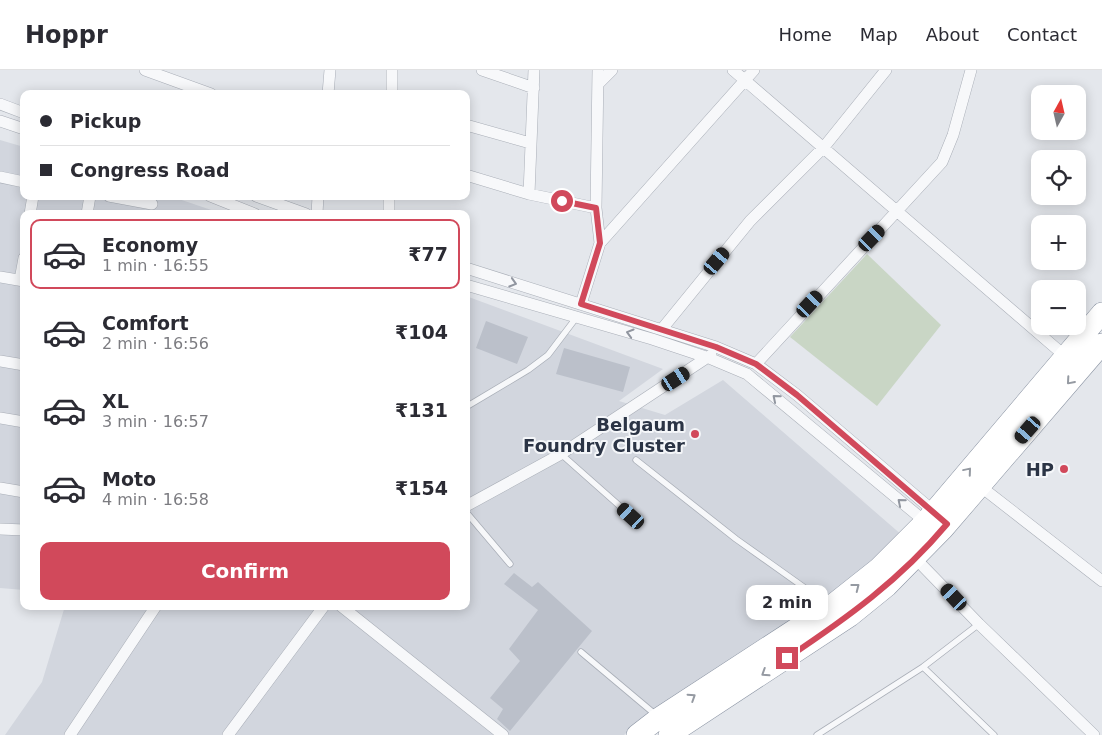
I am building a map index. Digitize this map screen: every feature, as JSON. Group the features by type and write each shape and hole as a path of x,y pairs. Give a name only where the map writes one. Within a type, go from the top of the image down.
{"highway":[{"path":"638,735 664,726 850,616 886,586 915,558 936,523 1065,356 1102,313"},
{"path":"664,726 831,606 980,486 1101,346"}],"street":[{"path":"145,70 200,90"},
{"path":"318,70 330,72 328,90"},
{"path":"392,70 392,90"},
{"path":"482,70 534,88"},
{"path":"529,194 534,70"},
{"path":"581,304 600,243 596,208 598,70"},
{"path":"598,84 612,70"},
{"path":"733,70 1065,356"},
{"path":"600,243 754,70"},
{"path":"662,329 750,221 824,147 886,70"},
{"path":"756,364 898,212 942,162 953,135 971,70"},
{"path":"0,104 20,112"},
{"path":"0,121 20,128"},
{"path":"470,126 530,144"},
{"path":"470,176 529,194 596,208"},
{"path":"0,178 20,181"},
{"path":"128,200 152,205"},
{"path":"220,200 245,210"},
{"path":"267,200 295,210"},
{"path":"470,269 662,329 716,347 756,364 797,395 936,523"},
{"path":"0,277 20,280"},
{"path":"470,286 709,358 747,374 936,523"},
{"path":"470,504 562,454 709,358 716,347"},
{"path":"0,361 20,365"},
{"path":"0,418 20,421"},
{"path":"980,486 1102,581"},
{"path":"0,488 20,491"},
{"path":"0,529 20,530"},
{"path":"915,558 979,624 1094,735"},
{"path":"70,735 153,610"},
{"path":"230,734 321,610"},
{"path":"346,610 503,735"}],"lane":[{"path":"470,405 528,370 548,355 576,318"},
{"path":"562,454 631,516"},
{"path":"636,460 736,539 831,606"},
{"path":"470,517 510,564"},
{"path":"817,735 923,667 979,624"},
{"path":"581,652 664,726"},
{"path":"923,667 994,735"}],"shaded area":[{"path":"0,140 20,146 20,200 182,200 211,210 20,210 20,590 0,588"},
{"path":"470,297 663,369 619,401 665,415 723,380 903,536 839,593 640,721 624,735 5,735 42,682 64,610 470,610"}],"green space":[{"path":"867,254 941,325 877,406 790,337"}],"building":[{"path":"486,321 528,337 517,364 476,348"},
{"path":"564,348 630,367 623,392 556,374"},
{"path":"514,573 532,587 538,582 592,631 510,731 497,719 503,709 490,698 520,661 509,649 538,610 504,584"}],"place":[{"name":"Belgaum Foundry Cluster","path":"695,434"},
{"name":"HP","path":"1064,469"}],"route":[{"path":"562,201 596,208 600,243 581,304 716,347 756,364 797,395 947,524 886,586 850,616 787,658"}]}
